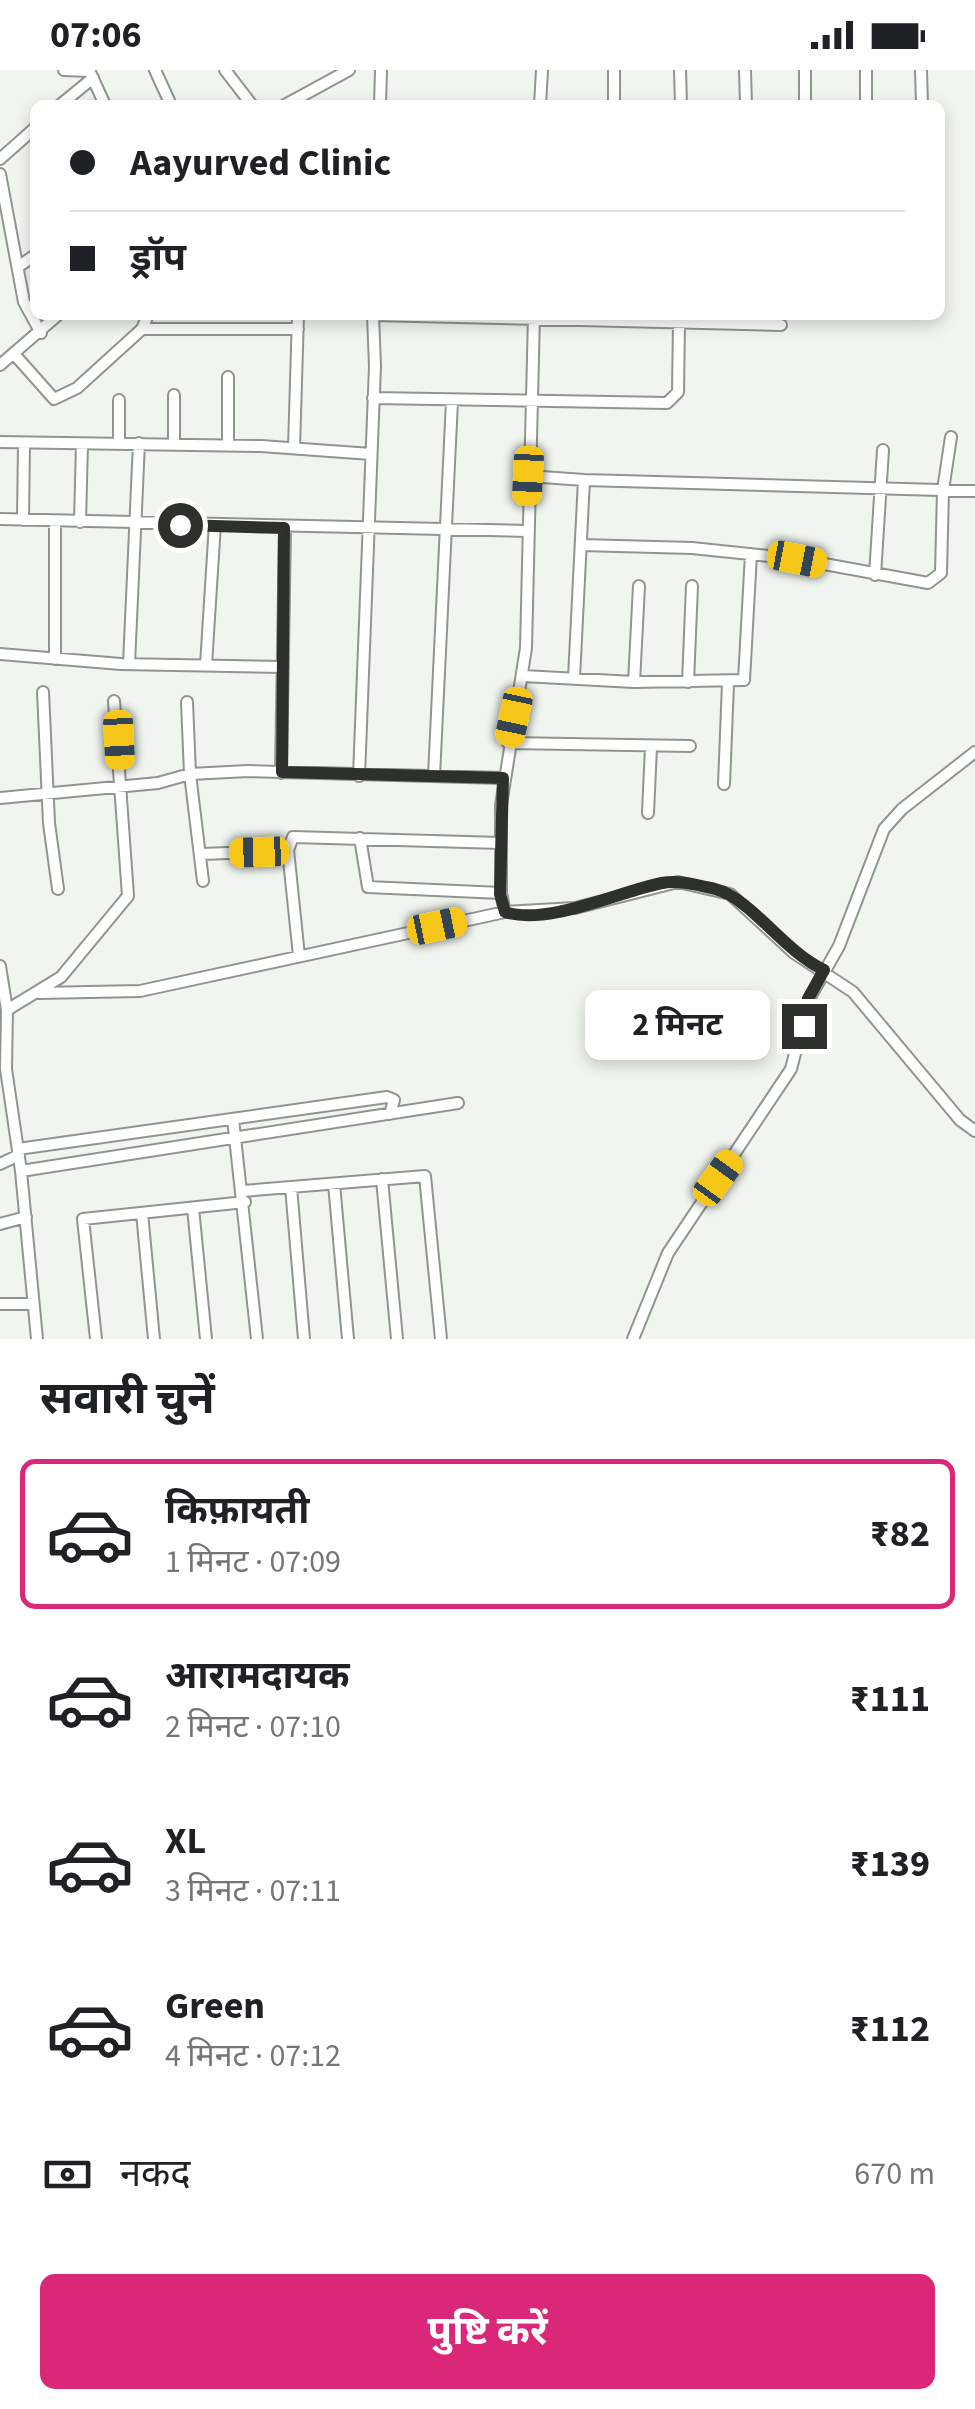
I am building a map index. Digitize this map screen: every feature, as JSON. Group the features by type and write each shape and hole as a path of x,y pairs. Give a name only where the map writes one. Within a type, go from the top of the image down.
{"street":[{"path":"64,70 90,73"},
{"path":"156,70 169,100"},
{"path":"226,70 248,100"},
{"path":"292,100 349,70"},
{"path":"380,70 380,100"},
{"path":"540,100 542,70"},
{"path":"614,70 614,100"},
{"path":"680,70 681,100"},
{"path":"745,70 746,100"},
{"path":"805,70 805,100"},
{"path":"866,70 866,100"},
{"path":"921,70 922,100"},
{"path":"65,100 90,73"},
{"path":"90,73 103,100"},
{"path":"302,92 302,100"},
{"path":"0,158 30,132"},
{"path":"0,174 24,302 30,313"},
{"path":"18,267 30,258"},
{"path":"34,320 41,333"},
{"path":"0,365 53,320"},
{"path":"15,356 54,398 77,388 142,330 146,320"},
{"path":"220,320 220,329"},
{"path":"294,448 298,320"},
{"path":"360,776 374,398 372,320"},
{"path":"505,912 500,894 503,778 523,676 534,320"},
{"path":"631,320 781,324"},
{"path":"374,398 666,403 675,399 679,322"},
{"path":"142,330 298,329"},
{"path":"228,377 228,446"},
{"path":"174,395 174,444"},
{"path":"118,443 119,400"},
{"path":"434,776 452,401"},
{"path":"581,544 751,554 917,584 937,579 942,564 943,490 950,437"},
{"path":"0,442 174,444 371,454"},
{"path":"23,520 24,443"},
{"path":"129,664 138,524 138,443"},
{"path":"80,522 82,444"},
{"path":"874,574 882,450"},
{"path":"528,476 975,491"},
{"path":"574,678 584,480"},
{"path":"0,519 367,531 527,531"},
{"path":"55,521 55,660"},
{"path":"206,665 215,524"},
{"path":"282,772 284,528"},
{"path":"523,676 634,682 744,680 751,554"},
{"path":"634,682 640,586"},
{"path":"688,682 692,586"},
{"path":"0,654 129,664 283,667"},
{"path":"724,784 728,683"},
{"path":"42,692 58,889"},
{"path":"6,1010 60,978 128,896 114,701"},
{"path":"187,702 190,774 203,881"},
{"path":"508,742 690,746"},
{"path":"648,813 650,746"},
{"path":"633,1339 668,1253 791,1068 808,999 850,920 884,829 902,808 975,752"},
{"path":"0,798 158,783 190,774 282,772 503,778"},
{"path":"300,956 289,843 302,836 500,844"},
{"path":"360,838 368,887 500,894"},
{"path":"201,854 259,852"},
{"path":"38,994 140,991 505,912 575,908 678,882 730,894 794,954 853,992 960,1120 975,1131"},
{"path":"0,966 6,1010 6,1069 19,1152 36,1339"},
{"path":"0,1164 19,1152 387,1096 394,1100 390,1114"},
{"path":"21,1171 458,1103"},
{"path":"232,1119 244,1197 257,1339"},
{"path":"0,1127 14,1126"},
{"path":"96,1339 83,1219 193,1208 291,1187 425,1176 441,1339"},
{"path":"382,1179 397,1339"},
{"path":"334,1184 348,1339"},
{"path":"291,1187 304,1339"},
{"path":"193,1208 206,1339"},
{"path":"142,1213 154,1339"},
{"path":"0,1224 26,1216"},
{"path":"0,1304 32,1304"}],"route":[{"path":"180,525 284,528 282,772 503,778 500,894 505,912 575,908 678,882 730,894 794,954 824,970 808,999 804,1026"}]}
